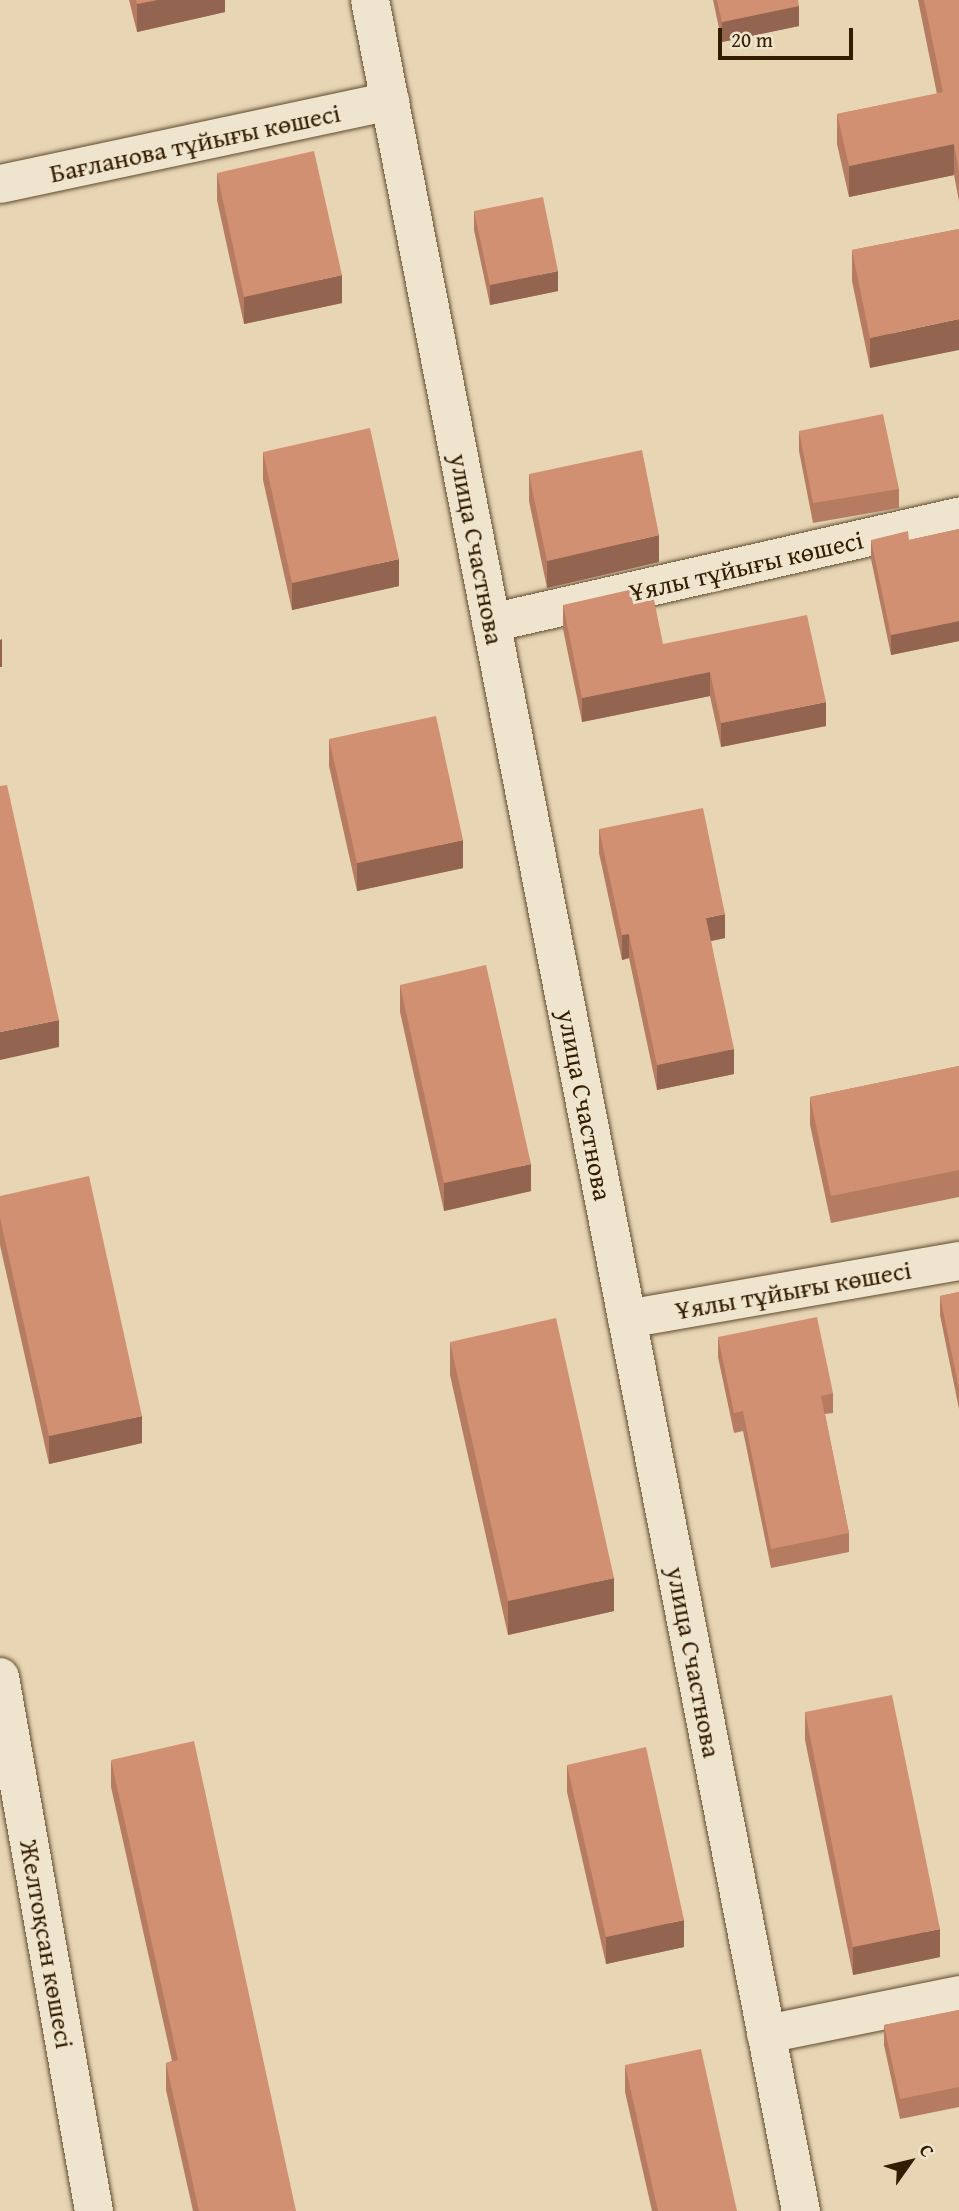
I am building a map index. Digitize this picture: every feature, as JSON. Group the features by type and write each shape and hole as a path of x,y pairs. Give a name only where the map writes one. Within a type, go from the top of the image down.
{"street":[{"name":"улица Счастнова","path":"370,0 800,2211"},
{"name":"Бағланова тұйығы көшесі","path":"0,184 390,101"},
{"name":"Ұялы тұйығы көшесі","path":"491,623 959,517"},
{"name":"Ұялы тұйығы көшесі","path":"627,1320 959,1261"},
{"name":"Желтоқсан көшесі","path":"0,1677 94,2211"},
{"path":"766,2034 959,1995"}],"building":[{"path":"136,0 157,0 137,4"},
{"path":"717,0 798,0 799,6 722,22"},
{"path":"924,0 959,0 959,171 954,144 849,166 837,114 943,92"},
{"path":"314,151 342,275 244,297 217,173"},
{"path":"543,197 558,271 490,285 474,211"},
{"path":"959,229 959,319 870,338 852,250"},
{"path":"883,414 899,489 813,503 799,431"},
{"path":"370,428 399,559 292,583 263,452"},
{"path":"642,450 659,535 547,561 529,474"},
{"path":"959,529 959,621 891,635 871,540 908,531 909,540"},
{"path":"651,585 663,644 807,615 826,702 721,723 710,672 582,698 563,605"},
{"path":"436,716 463,840 357,863 329,739"},
{"path":"7,785 59,1020 0,1032 0,786"},
{"path":"703,808 725,914 706,918 734,1049 657,1065 629,934 622,935 599,829"},
{"path":"486,965 531,1164 444,1183 400,985"},
{"path":"959,1066 959,1170 831,1196 810,1097"},
{"path":"89,1176 142,1416 49,1436 0,1218 0,1196"},
{"path":"959,1292 959,1389 940,1296"},
{"path":"817,1317 833,1393 821,1396 849,1533 771,1549 743,1411 734,1413 718,1337"},
{"path":"556,1318 614,1578 508,1601 450,1342"},
{"path":"892,1695 940,1929 853,1947 805,1712"},
{"path":"194,1741 296,2211 199,2211 166,2063 178,2060 111,1760"},
{"path":"646,1747 684,1920 606,1937 567,1765"},
{"path":"959,2010 959,2087 900,2099 884,2025"},
{"path":"701,2049 737,2211 658,2211 625,2065"}]}
